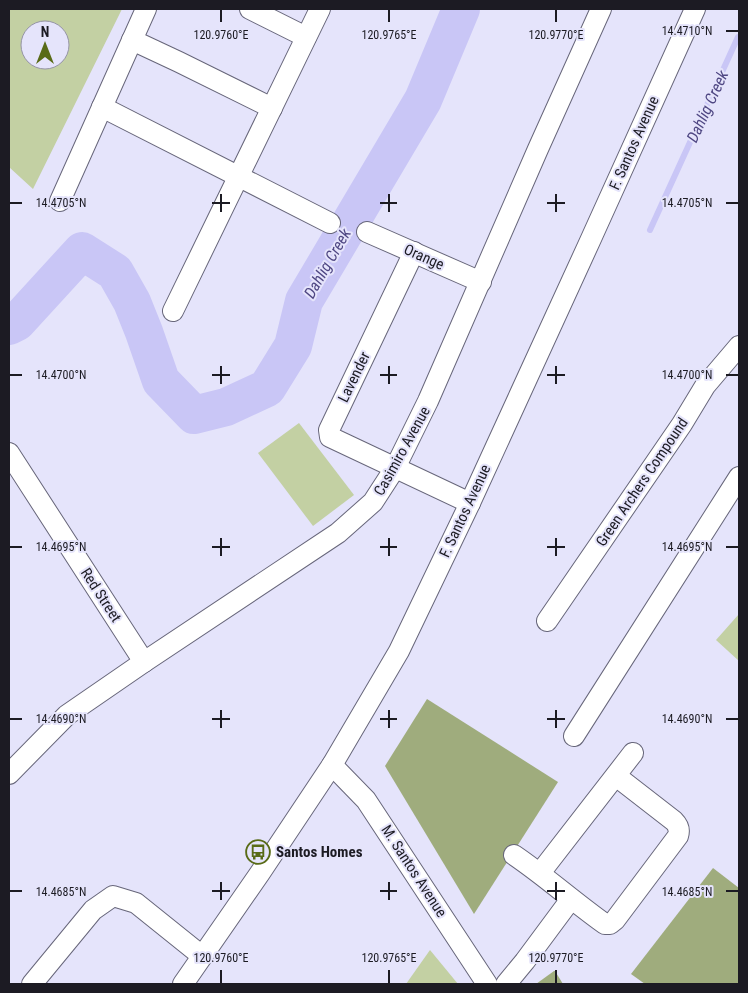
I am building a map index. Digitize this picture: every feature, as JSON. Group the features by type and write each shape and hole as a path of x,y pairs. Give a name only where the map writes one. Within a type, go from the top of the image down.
{"street":[{"path":"60,200 146,9"},
{"path":"250,9 306,37"},
{"path":"173,311 320,9"},
{"name":"Casimiro Avenue","path":"9,774 67,715 338,533 374,502 395,468 428,402 601,9"},
{"name":"F. Santos Avenue","path":"183,984 332,765 399,651 470,503 695,9"},
{"path":"132,40 272,108"},
{"path":"102,107 330,223"},
{"name":"Orange","path":"367,232 481,282"},
{"name":"Lavender","path":"414,252 328,430 330,437 470,503"},
{"name":"Green Archers Compound","path":"547,621 682,424 705,386 739,346"},
{"name":"Red Street","path":"9,453 144,662"},
{"path":"574,736 739,476"},
{"path":"540,873 633,753"},
{"name":"M. Santos Avenue","path":"332,765 366,800 487,984"},
{"path":"514,855 605,924 610,924 615,920 678,836 679,829 674,821 616,776"},
{"path":"32,984 94,910 113,896 136,903 202,956"},
{"path":"506,984 571,899"}],"green space":[{"path":"9,9 122,9 33,189 9,167"},
{"path":"299,423 354,495 313,526 258,453"},
{"path":"739,614 739,661 716,640"},
{"path":"427,699 558,782 474,914 385,766"},
{"path":"713,868 739,888 739,984 645,984 631,974"},
{"path":"430,950 458,984 406,984"},
{"path":"554,971 563,984 536,984"}],"waterway":[{"name":"Dahlig Creek","path":"9,326 17,322 82,251 115,272 132,302 161,381 194,415 226,407 267,388 293,346 304,301 423,100 461,9"},
{"name":"Dahlig Creek","path":"650,230 738,37"}],"place":[{"name":"Santos Homes","path":"258,852"}]}
